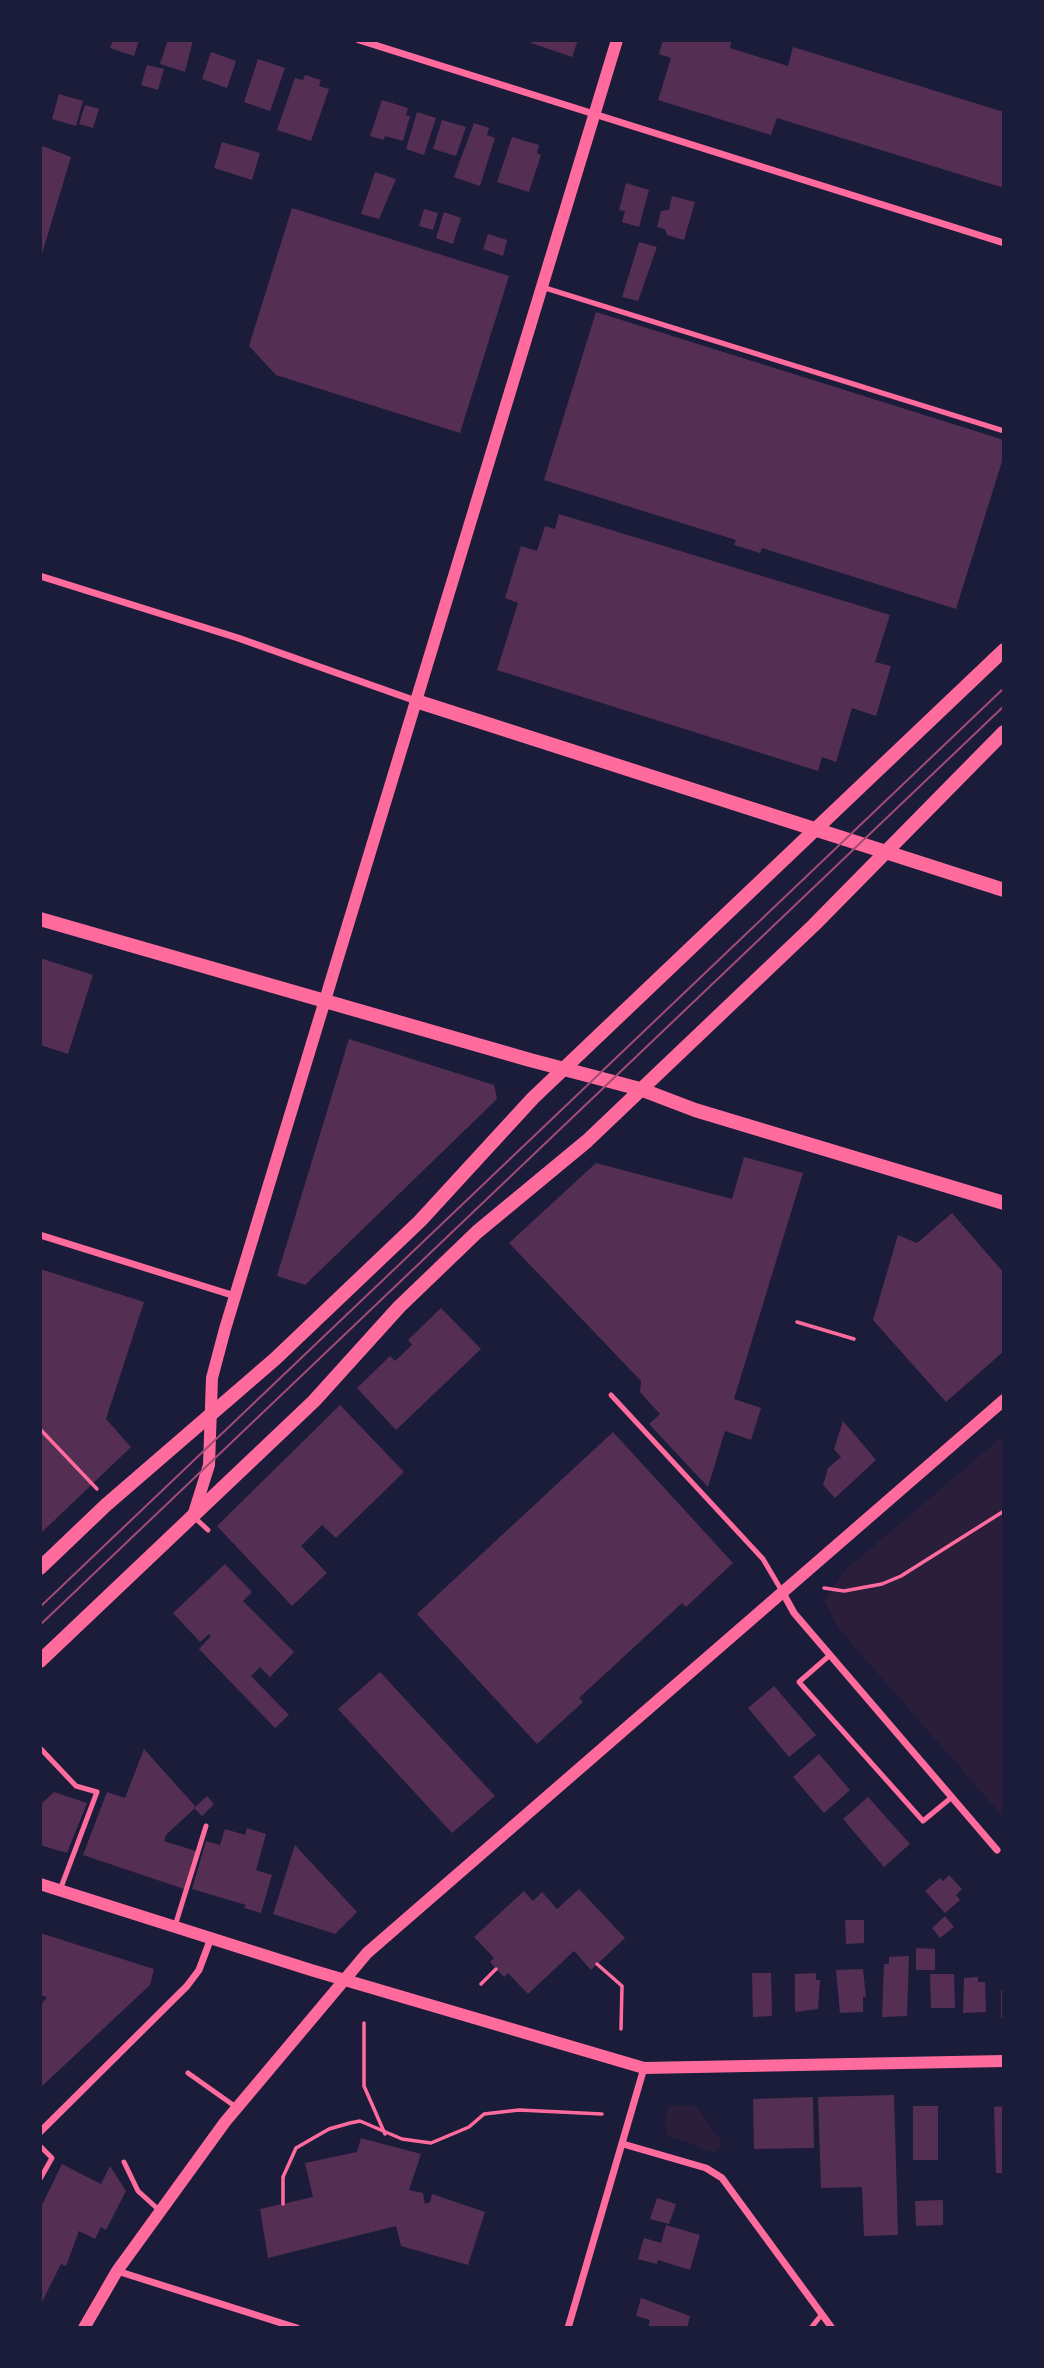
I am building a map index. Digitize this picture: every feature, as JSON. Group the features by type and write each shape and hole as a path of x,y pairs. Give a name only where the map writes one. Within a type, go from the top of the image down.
{"main road":[{"path":"40,1567 208,1415 275,1359 419,1221 533,1098 1004,650"},
{"path":"416,701 1004,890"},
{"path":"40,1661 314,1401 399,1307 477,1232 587,1141 814,925 1004,732"},
{"path":"40,919 324,1002 640,1089 695,1110 1004,1203"}],"street":[{"path":"359,40 1004,243"},
{"path":"193,1517 209,1465 208,1415 212,1378 234,1296 617,40"},
{"path":"40,576 238,638 416,701"},
{"path":"40,1235 234,1296"},
{"path":"84,2328 117,2271 236,2108 343,1980 375,1946 1004,1400"},
{"path":"783,1592 794,1614 998,1850"},
{"path":"40,1884 343,1980 644,2068 1004,2061"},
{"path":"40,2132 187,1986 199,1970 211,1936"},
{"path":"568,2328 644,2068"},
{"path":"623,2144 706,2168 722,2178 832,2328"},
{"path":"117,2271 297,2328"}],"lane":[{"path":"542,287 1004,431"},
{"path":"611,1395 763,1559 783,1592"},
{"path":"193,1517 208,1530"},
{"path":"830,1655 799,1682 923,1821 952,1797"},
{"path":"40,1748 76,1786 97,1792 60,1890"},
{"path":"175,1926 206,1826"},
{"path":"188,2073 236,2108"},
{"path":"40,2146 52,2158 40,2179"},
{"path":"124,2162 138,2191 161,2211"},
{"path":"811,2328 822,2314"}],"path":[{"path":"797,1322 854,1339"},
{"path":"40,1429 97,1489"},
{"path":"824,1588 844,1591 882,1584 1004,1511"},
{"path":"597,1964 622,1986 621,2029"},
{"path":"481,1984 496,1969"},
{"path":"364,2023 364,2086 385,2134"},
{"path":"283,2204 283,2177 296,2148 329,2129 360,2121 385,2134 431,2143 469,2127 484,2114 519,2110 602,2114"}],"shaded area":[{"path":"1004,1435 1004,1818 838,1628 824,1600 843,1572"},
{"path":"695,2105 722,2142 718,2150 713,2152 668,2136 664,2126 668,2106"}],"building":[{"path":"113,40 139,40 134,56 110,48"},
{"path":"168,40 193,40 185,72 160,64"},
{"path":"531,40 578,40 572,57 531,43"},
{"path":"663,40 732,40 730,48 788,66 793,47 1004,112 1004,188 777,118 771,135 658,100 671,58 659,54"},
{"path":"211,52 236,61 227,88 202,79"},
{"path":"258,59 285,68 270,111 244,102"},
{"path":"147,65 164,69 158,90 141,85"},
{"path":"305,75 321,80 319,86 329,89 311,141 277,130 295,78 303,80"},
{"path":"59,94 83,101 76,126 52,119"},
{"path":"382,100 408,108 406,115 410,116 403,141 385,136 384,140 370,136"},
{"path":"85,105 99,109 93,128 79,124"},
{"path":"417,112 436,118 424,155 406,149"},
{"path":"442,120 466,127 456,156 433,149"},
{"path":"474,123 489,128 487,135 495,138 480,186 454,177"},
{"path":"512,137 539,145 537,153 541,155 529,192 497,182"},
{"path":"222,142 260,153 252,180 214,168"},
{"path":"40,145 71,157 41,257 40,257"},
{"path":"375,172 396,179 379,219 361,214"},
{"path":"626,183 649,190 639,227 622,222 625,211 619,210"},
{"path":"672,196 695,202 684,240 667,235 665,229 657,227 661,211 669,210"},
{"path":"292,208 509,276 460,433 276,375 249,346"},
{"path":"424,209 438,213 433,230 419,226"},
{"path":"444,212 461,218 453,244 436,238"},
{"path":"488,234 507,240 503,256 483,249"},
{"path":"639,242 657,247 638,301 622,297"},
{"path":"596,312 1004,440 1004,455 956,609 762,548 760,553 734,545 736,540 544,480"},
{"path":"559,514 890,615 875,662 891,666 876,716 852,708 836,762 822,757 818,771 497,670 518,603 505,598 521,546 537,551 545,526 555,529"},
{"path":"40,958 93,975 68,1054 40,1045"},
{"path":"349,1039 494,1085 497,1099 305,1285 277,1276"},
{"path":"744,1157 803,1173 734,1399 761,1408 751,1440 725,1431 708,1487 649,1424 660,1414 640,1392 641,1381 509,1243 596,1163 732,1199"},
{"path":"952,1213 1004,1273 1004,1351 946,1402 873,1320 898,1235 917,1243"},
{"path":"40,1269 144,1302 106,1419 131,1447 40,1534"},
{"path":"441,1308 481,1349 396,1430 357,1388 390,1356 395,1361 412,1345 408,1340"},
{"path":"340,1405 404,1472 336,1538 322,1525 301,1546 327,1573 292,1606 217,1526"},
{"path":"843,1421 876,1460 835,1498 823,1485 828,1468 841,1457 834,1449"},
{"path":"613,1432 733,1563 686,1607 682,1603 579,1698 583,1702 537,1744 417,1614"},
{"path":"225,1564 252,1592 243,1601 294,1652 270,1677 260,1667 251,1676 289,1715 275,1728 199,1649 211,1636 209,1634 200,1642 173,1613"},
{"path":"380,1672 495,1796 452,1833 338,1709"},
{"path":"774,1686 816,1735 789,1757 748,1708"},
{"path":"144,1749 196,1807 166,1835 164,1841 196,1851 184,1889 83,1855 107,1792 125,1798"},
{"path":"819,1754 850,1790 824,1813 793,1777"},
{"path":"54,1792 87,1803 67,1853 40,1845 40,1805"},
{"path":"207,1796 214,1804 202,1816 194,1808"},
{"path":"868,1797 910,1844 884,1867 843,1819"},
{"path":"247,1828 266,1834 256,1870 272,1875 261,1913 244,1908 246,1905 192,1889 206,1841 220,1845 225,1829 245,1835"},
{"path":"295,1845 357,1912 335,1934 273,1914"},
{"path":"949,1875 962,1889 956,1895 960,1900 945,1913 925,1891 940,1878 943,1881"},
{"path":"579,1889 625,1938 591,1970 574,1951 528,1994 508,1973 504,1977 490,1962 494,1958 474,1937 524,1891 533,1901 542,1892 557,1909"},
{"path":"945,1916 954,1927 940,1938 932,1928"},
{"path":"845,1920 864,1920 864,1943 846,1944"},
{"path":"40,1933 154,1969 150,1985 40,2088 40,2006 47,1997 40,1995"},
{"path":"916,1948 935,1949 935,1970 916,1970"},
{"path":"909,1956 907,2016 882,2017 884,1964 889,1964 889,1957"},
{"path":"863,1969 866,1997 863,1997 863,2012 840,2013 836,1970"},
{"path":"752,1973 771,1973 772,2016 753,2017"},
{"path":"816,1973 816,1980 820,1980 818,2009 795,2012 795,1974"},
{"path":"930,1974 954,1974 955,2008 931,2008"},
{"path":"978,1977 978,1982 985,1982 986,2012 963,2013 964,1978"},
{"path":"1001,1990 1004,1990 1004,2018 1001,2018"},
{"path":"894,2095 898,2235 864,2236 862,2187 821,2188 818,2097"},
{"path":"813,2097 814,2148 754,2149 753,2099"},
{"path":"913,2106 938,2106 938,2160 913,2160"},
{"path":"1004,2106 1004,2173 996,2173 994,2107"},
{"path":"361,2138 421,2154 409,2190 423,2193 425,2204 430,2202 432,2194 485,2212 468,2265 401,2246 396,2226 268,2258 260,2209 313,2197 305,2163 357,2152"},
{"path":"62,2164 101,2184 110,2166 126,2191 106,2230 101,2227 95,2239 79,2231 66,2266 61,2264 40,2306 40,2209"},
{"path":"657,2198 676,2204 669,2224 650,2219"},
{"path":"943,2200 943,2225 916,2226 915,2201"},
{"path":"666,2225 700,2235 690,2270 658,2260 657,2264 638,2259 644,2238 661,2243"},
{"path":"641,2298 690,2316 687,2328 648,2328 650,2320 636,2316"}],"tram line":[{"path":"40,1607 1004,688"},
{"path":"40,1625 1004,706"}]}
